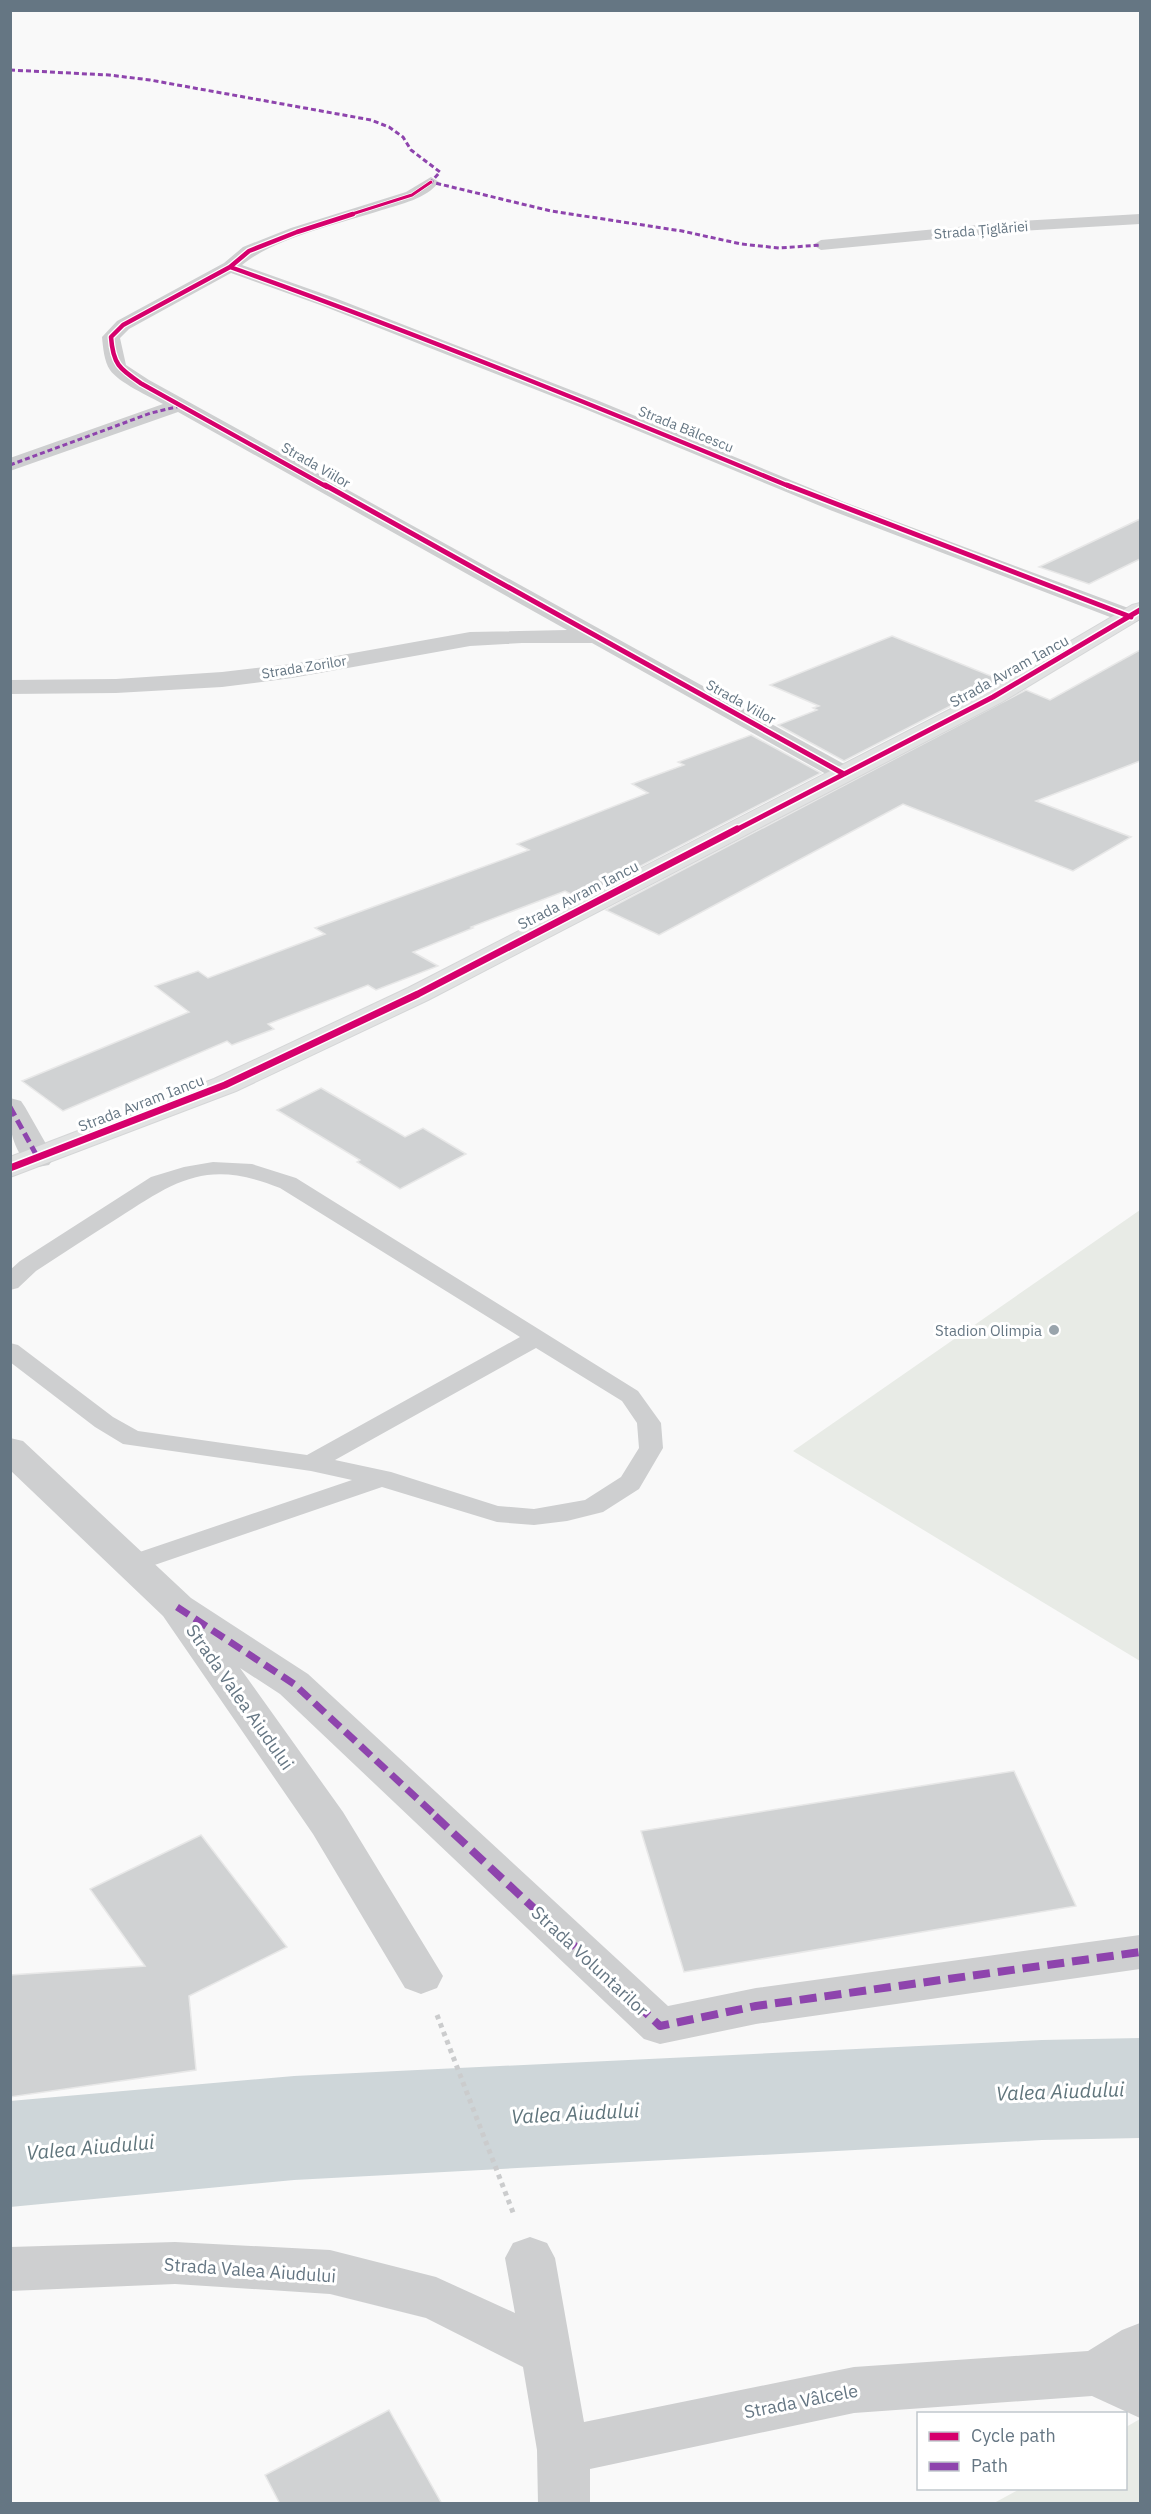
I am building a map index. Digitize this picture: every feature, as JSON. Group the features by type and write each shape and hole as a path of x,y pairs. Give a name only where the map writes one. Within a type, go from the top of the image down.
{"main road":[{"name":"Strada Avram Iancu","path":"24,1163 225,1084 418,994 993,697 1136,614"}],"street":[{"name":"Strada Viilor","path":"431,182 412,195 297,232 249,251 230,267 123,325 111,337 112,350 118,368 844,774"},
{"name":"Strada Țiglăriei","path":"821,245 1020,226 1140,219"},
{"name":"Strada Bălcescu","path":"230,267 329,302 592,405 848,510 1136,614"},
{"path":"10,465 151,413 181,405"},
{"name":"Strada Zorilor","path":"10,687 134,687 220,680 292,671 454,641 492,637 596,637"},
{"path":"10,1107 24,1163"},
{"name":"Strada Valea Aiudului","path":"12,1453 177,1607 328,1822 421,1976"},
{"name":"Strada Voluntarilor","path":"177,1607 294,1684 660,2026 756,2006 1140,1952"},
{"path":"530,2258 563,2450 564,2504"},
{"name":"Strada Valea Aiudului","path":"10,2269 175,2263 330,2272 436,2299 546,2353"},
{"path":"1096,2373 1140,2346"},
{"path":"1096,2373 1140,2395"},
{"name":"Strada Vâlcele","path":"563,2450 854,2390 1096,2373"}],"lane":[{"path":"10,1283 28,1266 159,1182 175,1175 209,1168 249,1169 288,1183 630,1396 649,1423 651,1448 630,1483 594,1506 567,1513 534,1517 496,1514 382,1478 311,1463 132,1438 104,1422 10,1350"},
{"path":"311,1463 537,1338"},
{"path":"131,1564 382,1478"}],"path":[{"path":"421,1976 530,2258"}],"shaded area":[{"name":"Stadion Olimpia","path":"1140,1210 1140,1661 793,1451"},
{"path":"1140,2419 1140,2503 994,2503 1018,2490 1127,2490 1127,2426"}],"building":[{"path":"1140,519 1140,559 1089,584 1039,567"},
{"path":"892,636 1001,680 844,761 778,725 817,710 813,708 819,706 770,685"},
{"path":"1140,650 1140,761 1036,801 1131,837 1073,871 903,804 659,935 606,910 1026,690 1050,700"},
{"path":"751,735 821,773 579,898 565,891 413,952 438,966 376,990 368,985 268,1024 274,1029 232,1045 227,1041 63,1111 22,1081 189,1012 155,986 198,971 208,978 325,934 315,928 529,850 517,844 648,793 632,784 684,765 678,762"},
{"path":"321,1088 405,1137 423,1128 466,1154 400,1189 357,1162 360,1160 277,1110"},
{"path":"1014,1771 1076,1906 684,1972 641,1831"},
{"path":"201,1835 287,1947 189,1996 196,2070 10,2097 10,1975 145,1966 90,1889"},
{"path":"389,2410 442,2504 280,2504 265,2475"}],"waterway":[{"name":"Valea Aiudului","path":"10,2154 294,2128 1042,2090 1140,2088"}],"marked path":[{"path":"10,70 109,75 150,80 371,120 389,127 403,137 411,150 440,172 431,182 551,211 682,231 741,244 779,248 821,245"},
{"path":"10,465 151,413 180,406"},
{"path":"10,1107 38,1158"},
{"path":"177,1607 294,1684 660,2026 756,2006 1140,1952"}],"cycle path":[{"path":"431,182 412,195 297,232 249,251 230,267 123,325 111,337 112,350 118,368 142,384 844,774"},
{"path":"230,267 329,302 592,405 837,506 1131,617"},
{"path":"10,1168 225,1085 418,994 993,697 1140,610"}],"place":[{"name":"Stadion Olimpia","path":"1054,1330"}]}
